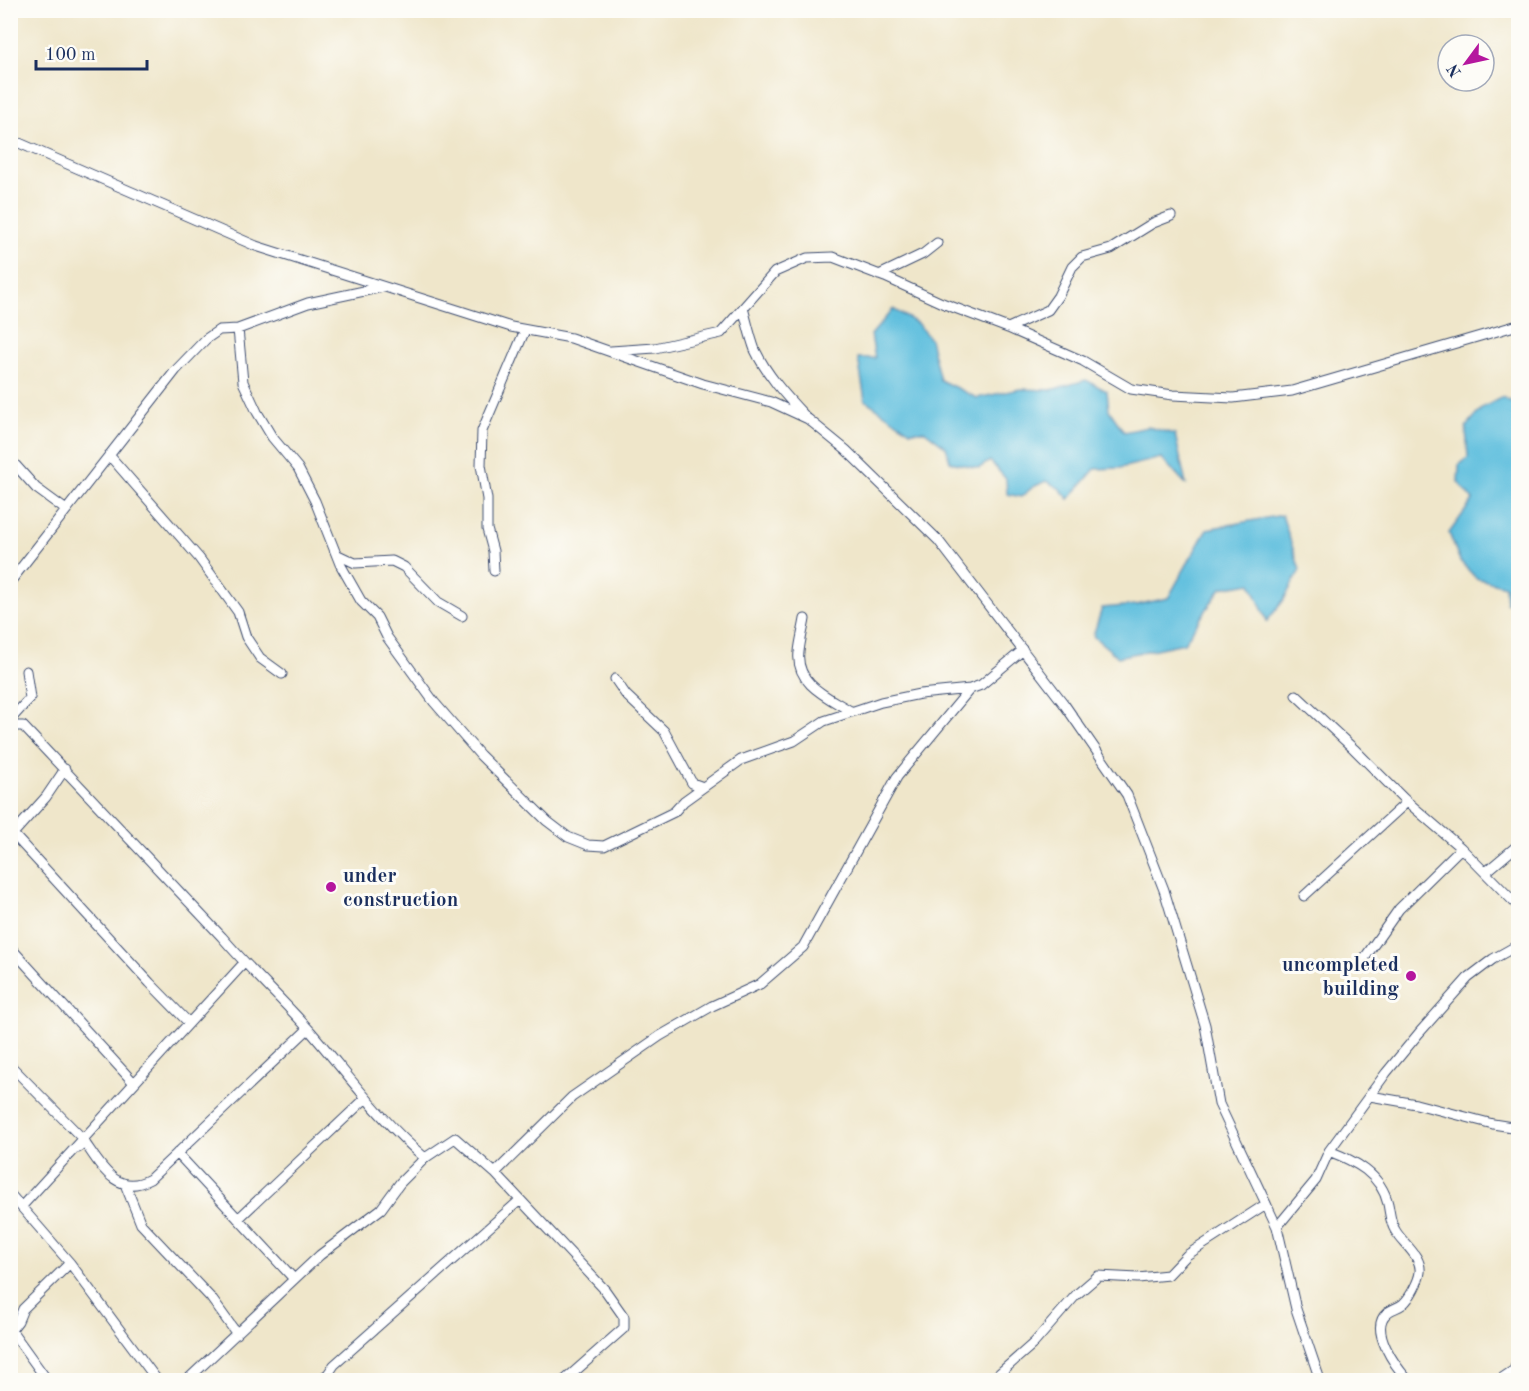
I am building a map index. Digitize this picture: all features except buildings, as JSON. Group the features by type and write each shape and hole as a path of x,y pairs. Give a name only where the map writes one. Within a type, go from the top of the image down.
{"street":[{"path":"10,139 256,246 511,327 572,338 703,384 771,402 808,419"},
{"path":"1008,328 1048,310 1058,297 1072,267 1082,257 1112,249 1154,223 1171,216"},
{"path":"879,275 923,254 937,243"},
{"path":"609,352 655,348 721,333 775,272 807,258 832,257 1008,328 1083,361 1131,388 1173,395 1233,398 1292,392 1518,325"},
{"path":"10,582 176,370 206,339 219,330 238,329 308,303 385,287"},
{"path":"743,308 754,348 766,370 785,396 808,419 846,450 938,540 1064,704 1126,795 1164,890 1205,1025 1219,1104 1278,1227 1296,1309 1320,1380"},
{"path":"238,329 243,382 272,437 298,468 315,501 336,554 361,601 377,617 387,638 434,702 480,755 547,821 568,837 588,845 604,846 674,812 684,801 741,760 794,741 824,721 881,702 920,694 970,689 981,685 1023,650"},
{"path":"494,571 481,465 482,431 525,330"},
{"path":"109,455 199,558 238,612 246,637 260,658 282,674"},
{"path":"10,459 36,488 66,510"},
{"path":"336,554 355,563 392,561 404,567 438,602 462,616"},
{"path":"805,619 799,654 803,675 819,693 852,712"},
{"path":"10,720 30,698 27,671"},
{"path":"615,679 626,695 664,731 692,783 703,787"},
{"path":"495,1173 573,1096 660,1036 712,1006 760,984 803,947 897,777 970,689"},
{"path":"1296,695 1354,748 1407,802 1461,848 1518,906"},
{"path":"10,726 23,726 65,768 244,963 308,1029 404,1141 425,1158"},
{"path":"65,768 46,797 12,836 189,1023"},
{"path":"1304,896 1407,802"},
{"path":"1486,872 1518,845"},
{"path":"1361,963 1399,909 1461,848"},
{"path":"1278,1227 1316,1180 1329,1151 1419,1033 1468,978 1493,959 1518,945"},
{"path":"10,947 134,1083"},
{"path":"22,1206 244,963"},
{"path":"68,1156 85,1143 107,1174 125,1184 140,1184 150,1179 308,1029"},
{"path":"10,1065 83,1140"},
{"path":"1370,1096 1416,1104 1493,1124 1518,1128"},
{"path":"238,1218 365,1098"},
{"path":"187,1380 320,1255 381,1209 400,1183 425,1158 455,1138 495,1173 605,1290 624,1317 624,1328 565,1380"},
{"path":"1329,1151 1350,1159 1363,1167 1375,1179 1388,1203 1389,1217 1394,1229 1420,1264 1420,1274 1404,1303 1387,1312 1381,1320 1380,1330 1386,1348 1408,1380"},
{"path":"177,1153 294,1279"},
{"path":"125,1184 141,1224 211,1298 237,1334"},
{"path":"10,1194 70,1263 157,1380"},
{"path":"320,1380 520,1200"},
{"path":"992,1380 1034,1343 1076,1295 1098,1276 1138,1278 1168,1275 1187,1255 1266,1204"},
{"path":"47,1380 11,1330 23,1309 70,1263"},
{"path":"1499,1380 1514,1370 1518,1361"}],"water":[{"path":"893,309 917,323 930,339 940,380 977,398 1020,389 1051,390 1086,380 1107,391 1109,410 1124,432 1148,427 1175,434 1186,484 1161,458 1120,468 1095,469 1069,499 1059,488 1046,481 1033,487 1021,497 1007,494 1006,479 990,461 979,468 950,462 946,447 925,431 910,431 865,400 858,358 875,358 871,335"},
{"path":"1502,397 1514,403 1518,399 1518,601 1506,603 1505,586 1476,578 1460,561 1449,533 1473,500 1458,482 1459,465 1468,458 1466,427 1482,408"},
{"path":"1282,515 1300,570 1283,601 1267,621 1251,583 1221,588 1184,643 1118,657 1093,636 1102,608 1136,605 1168,598 1207,529"}],"place":[{"name":"under construction","path":"331,887"},
{"name":"uncompleted building","path":"1411,976"}]}
